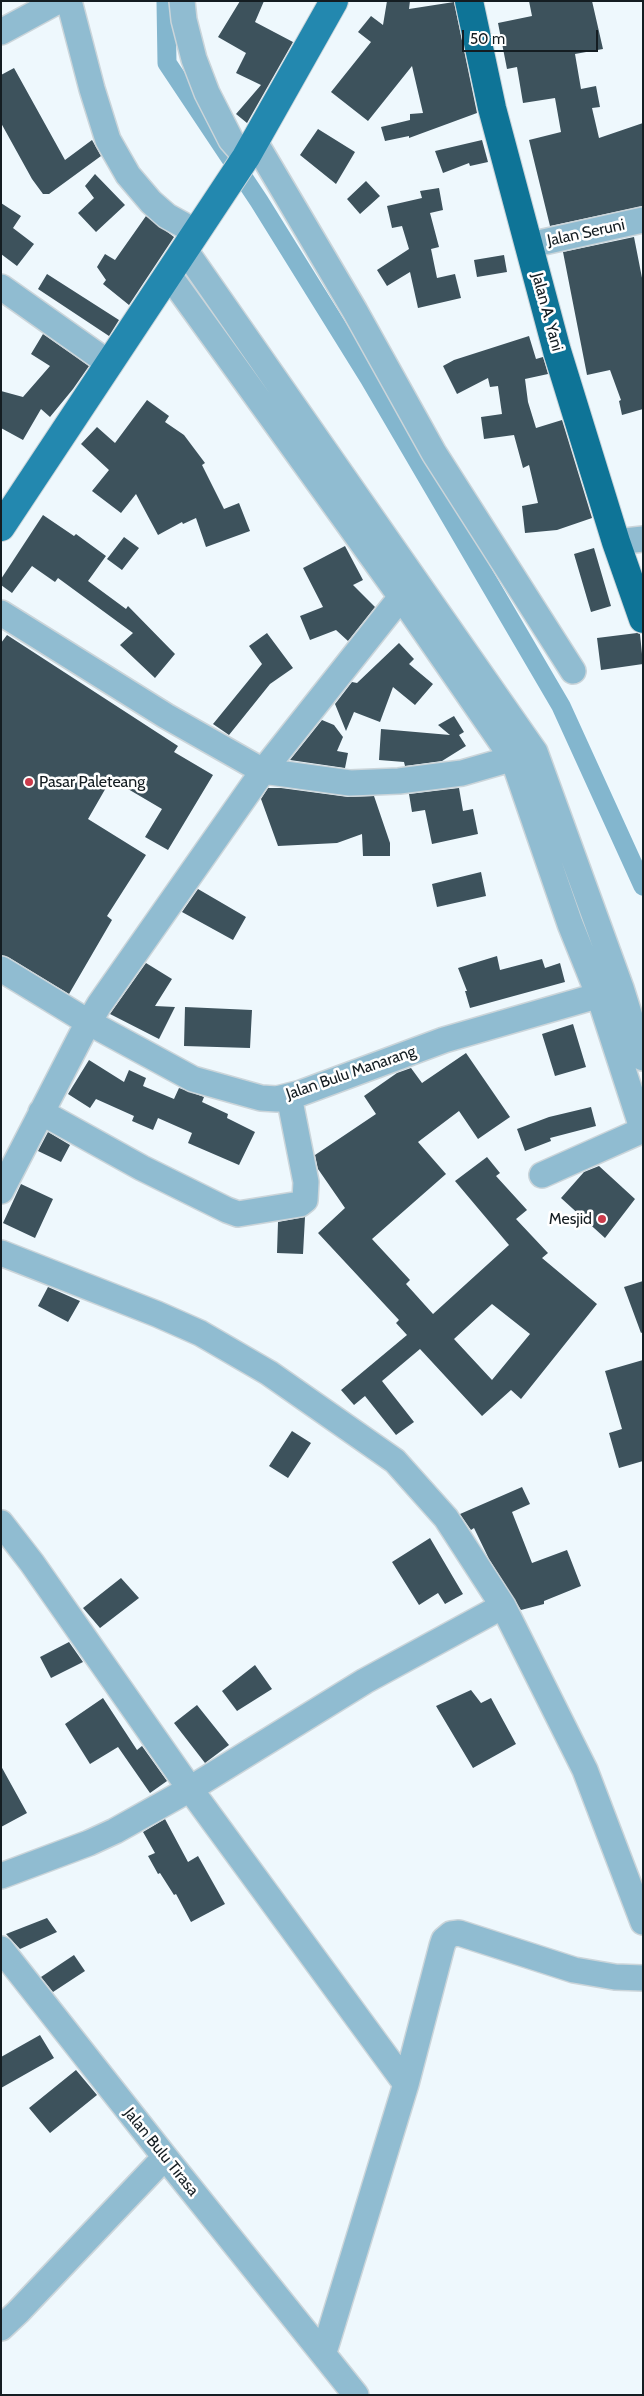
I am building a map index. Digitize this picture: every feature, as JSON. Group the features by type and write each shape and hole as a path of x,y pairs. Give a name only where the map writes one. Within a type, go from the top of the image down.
{"highway":[{"name":"Jalan A. Yani","path":"469,1 492,108 557,350 616,542 643,619"}],"main road":[{"path":"1,527 248,153 334,1"}],"street":[{"path":"1,32 58,1"},
{"path":"69,1 92,89 108,140 128,174 151,202 166,216 196,232 524,755 570,924 610,992 643,1058"},
{"path":"182,1 184,20 194,59 207,93 231,140 248,153 355,311 434,453 573,671"},
{"name":"Jalan Seruni","path":"530,245 643,220"},
{"path":"169,275 401,596 524,755"},
{"path":"1,286 110,364"},
{"path":"616,542 643,539"},
{"path":"1,1191 88,1022 263,771 401,596"},
{"path":"1,613 166,716 263,771 350,783 399,782 462,773 524,755"},
{"name":"Jalan Bulu Manarang","path":"1,969 88,1022 193,1079 261,1098 289,1096 444,1040 610,992"},
{"path":"542,1175 642,1126 610,992"},
{"path":"41,1112 142,1168 238,1214 300,1204 305,1200 306,1182 289,1096"},
{"path":"1,1253 157,1314 200,1333 269,1373 394,1461 446,1518 503,1606 585,1770 643,1922"},
{"path":"1,1523 32,1563 190,1789 406,2084"},
{"path":"1,1876 89,1843 190,1789 364,1681 503,1606"},
{"path":"324,2352 406,2084 444,1940 451,1934 459,1934 574,1970 615,1977 643,1978"},
{"name":"Jalan Bulu Tirasa","path":"1,1949 165,2157 324,2352 356,2395"},
{"path":"1,2328 165,2157"}],"building":[{"path":"240,1 264,1 255,22 293,42 247,123 236,114 261,85 236,73 246,53 218,37"},
{"path":"387,1 410,1 409,9 454,2 477,113 409,138 409,136 385,141 381,127 410,120 410,114 423,113 412,66 368,121 331,92 371,42 358,32 371,16 383,25"},
{"path":"529,1 592,1 603,49 575,54 581,89 596,86 600,107 592,108 599,138 643,123 643,206 550,226 529,140 561,132 555,98 523,103 517,67 507,69 498,23 532,16"},
{"path":"14,68 65,160 92,140 101,156 49,194 43,194 32,179 1,123 1,75"},
{"path":"318,129 355,152 336,184 300,155"},
{"path":"482,140 488,162 470,166 469,163 443,173 435,151"},
{"path":"95,174 125,205 96,232 78,213 94,198 85,186"},
{"path":"366,181 380,196 360,214 347,199"},
{"path":"439,188 443,210 430,213 439,247 431,249 437,278 455,274 461,298 418,308 410,272 387,286 377,270 409,249 402,226 392,228 387,206 422,198 420,191"},
{"path":"1,203 21,216 13,228 34,244 17,266 1,254"},
{"path":"146,216 174,237 129,305 103,284 106,280 97,267 105,254 115,260"},
{"path":"634,237 643,283 643,409 622,415 619,401 621,400 610,370 587,375 563,252"},
{"path":"504,255 507,272 477,277 474,260"},
{"path":"47,274 119,320 109,336 38,289"},
{"path":"43,334 89,366 50,417 41,409 23,440 1,428 1,391 23,397 50,366 31,354"},
{"path":"529,336 536,359 543,357 548,374 525,379 528,402 536,428 562,420 592,518 557,530 525,533 522,506 538,503 529,465 523,468 514,435 484,439 481,417 502,414 498,386 490,387 488,378 457,394 443,366 454,360"},
{"path":"147,400 169,416 165,422 184,435 205,463 202,465 224,509 239,503 250,531 206,547 196,518 183,524 182,522 158,535 136,494 121,513 92,491 109,470 81,444 97,427 115,443"},
{"path":"43,515 74,536 76,534 106,556 88,581 126,609 128,606 175,654 155,678 120,645 133,633 58,578 55,582 32,566 12,593 1,585 1,579"},
{"path":"124,537 139,548 122,570 107,559"},
{"path":"345,546 363,580 353,585 375,607 348,641 336,630 310,640 300,616 323,607 303,568"},
{"path":"594,548 611,606 591,612 574,554"},
{"path":"267,633 293,668 270,684 229,735 213,724 262,664 249,646"},
{"path":"640,634 643,664 601,670 597,638"},
{"path":"7,635 178,746 174,752 213,775 168,850 145,837 162,809 111,779 88,819 146,855 107,916 112,920 69,994 8,957 1,955 1,643"},
{"path":"399,643 414,659 409,664 433,684 415,705 393,687 380,722 354,712 346,731 335,704 352,682 357,683"},
{"path":"454,716 464,732 459,735 466,746 442,761 405,766 404,762 379,760 381,729 450,735 438,725"},
{"path":"322,720 334,725 343,737 337,751 348,753 345,768 290,760"},
{"path":"268,788 348,797 374,796 390,843 390,856 363,856 362,834 337,843 278,846 261,799"},
{"path":"459,788 463,811 473,809 478,834 432,844 425,810 412,812 409,794"},
{"path":"481,872 486,896 437,907 432,884"},
{"path":"198,889 246,917 233,940 182,912"},
{"path":"497,956 500,970 542,959 545,968 560,963 565,982 470,1008 465,991 467,991 458,968"},
{"path":"146,963 172,979 155,1006 175,1007 159,1039 110,1014"},
{"path":"185,1007 252,1010 250,1048 184,1046"},
{"path":"573,1024 586,1067 555,1076 542,1034"},
{"path":"466,1053 510,1117 478,1139 459,1111 418,1142 446,1174 372,1239 410,1280 406,1284 433,1314 509,1245 455,1181 487,1157 500,1173 496,1176 527,1210 516,1219 548,1253 542,1258 597,1304 521,1399 511,1390 482,1416 420,1349 382,1381 414,1422 396,1435 365,1396 354,1405 341,1390 407,1335 396,1323 399,1320 318,1233 345,1208 318,1169 315,1155 376,1114 364,1096 397,1073 411,1068 422,1083","holes":["492,1304 530,1334 492,1380 454,1339"]},
{"path":"89,1060 124,1082 129,1070 146,1078 143,1086 174,1099 179,1088 204,1097 202,1102 228,1114 227,1118 255,1132 239,1165 188,1143 192,1133 158,1118 153,1130 132,1121 134,1116 96,1099 90,1108 68,1094"},
{"path":"591,1107 596,1126 550,1138 551,1141 525,1151 517,1129 549,1117"},
{"path":"48,1132 70,1145 61,1162 38,1151"},
{"name":"Mesjid","path":"599,1166 635,1199 605,1238 561,1198 584,1172"},
{"path":"21,1184 53,1199 35,1238 3,1223"},
{"path":"305,1217 303,1254 277,1253 278,1222"},
{"path":"643,1281 643,1332 641,1333 624,1287"},
{"path":"48,1287 80,1301 68,1322 38,1306"},
{"path":"643,1360 643,1461 619,1468 609,1433 622,1429 605,1371"},
{"path":"292,1431 311,1443 288,1478 269,1466"},
{"path":"522,1487 530,1504 512,1512 532,1563 567,1550 581,1586 544,1601 544,1604 521,1610 489,1559 474,1528 471,1530 460,1514"},
{"path":"430,1538 463,1594 445,1604 438,1593 419,1605 392,1562"},
{"path":"121,1578 139,1598 100,1628 83,1608"},
{"path":"69,1642 83,1662 51,1678 40,1657"},
{"path":"255,1665 272,1689 237,1711 222,1691"},
{"path":"471,1690 481,1703 491,1698 516,1744 473,1768 436,1706"},
{"path":"103,1698 137,1750 142,1746 167,1781 150,1793 118,1747 90,1764 65,1724"},
{"path":"197,1705 229,1745 205,1763 174,1723"},
{"path":"1,1766 27,1813 1,1827"},
{"path":"165,1819 188,1862 198,1856 225,1904 191,1922 176,1894 174,1895 160,1873 158,1874 148,1856 155,1853 143,1832"},
{"path":"47,1918 57,1932 20,1949 6,1934"},
{"path":"74,1955 85,1971 53,1992 41,1977"},
{"path":"40,2035 54,2058 1,2088 1,2057"},
{"path":"76,2070 97,2095 50,2133 29,2108"}],"waterway":[{"path":"166,1 167,63 259,201 369,378 561,706 643,886"}],"place":[{"name":"Pasar Paleteang","path":"29,782"},
{"name":"Mesjid","path":"602,1219"}]}
